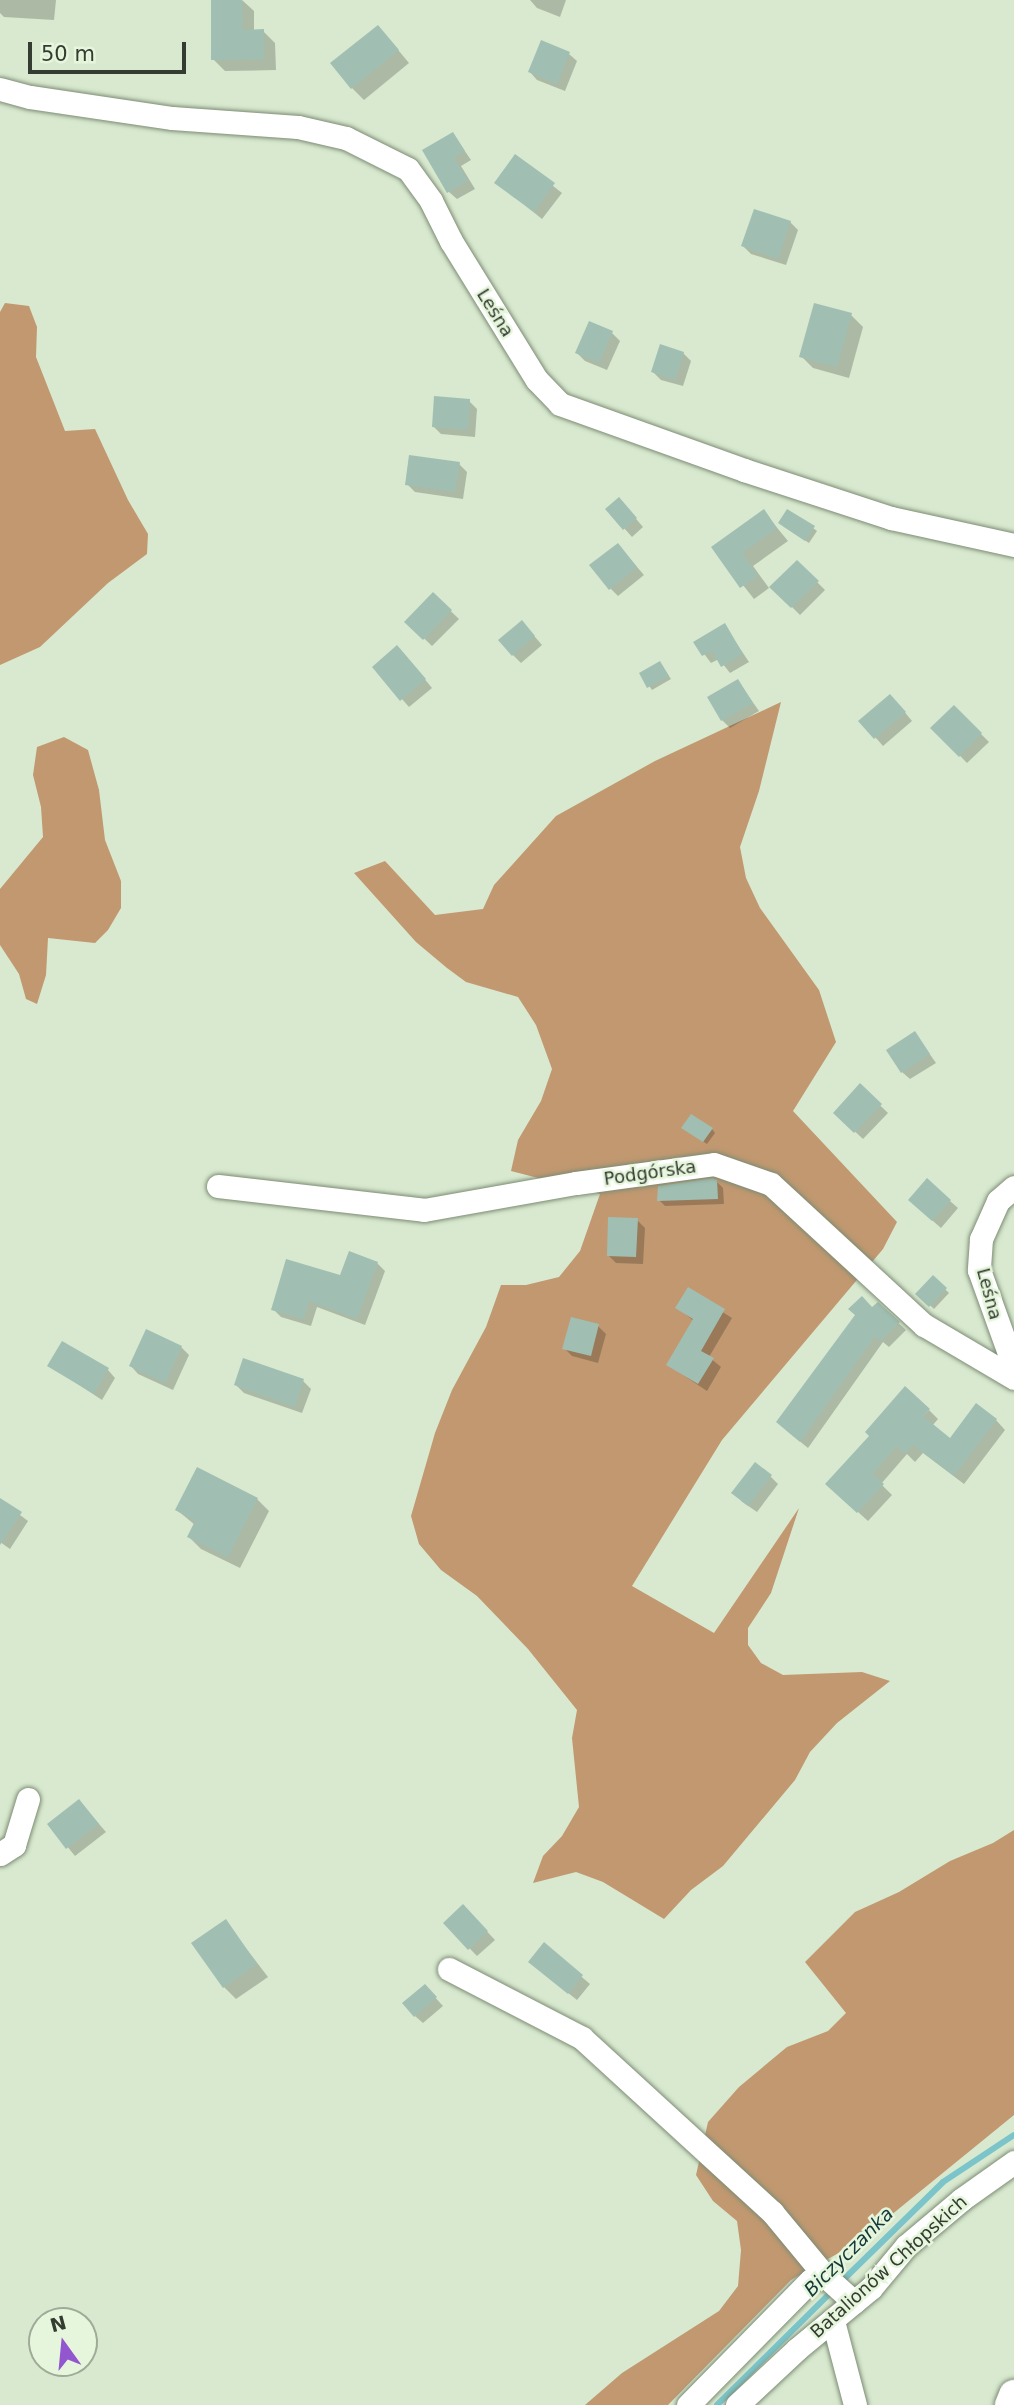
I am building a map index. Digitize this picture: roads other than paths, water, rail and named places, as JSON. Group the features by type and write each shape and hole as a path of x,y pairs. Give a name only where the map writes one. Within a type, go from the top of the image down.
{"main road":[{"path":"1010,2405 1014,2395"}],"street":[{"name":"Leśna","path":"0,89 30,97 172,118 298,127 346,138 408,169 431,201 451,241 537,380 560,404 731,466 891,518 1014,545"},
{"name":"Podgórska","path":"218,1186 424,1210 576,1183 715,1164 771,1184 924,1325 1014,1378"},
{"name":"Leśna","path":"1014,1186 998,1201 981,1239 979,1270 1014,1367"},
{"path":"0,1854 14,1845 28,1799"},
{"path":"449,1969 582,2038 772,2212 825,2276 851,2300"},
{"name":"Batalionów Chłopskich","path":"737,2405 797,2349 832,2321 851,2300 871,2288 906,2246 962,2199 1014,2162"},
{"path":"688,2405 811,2280 825,2276"},
{"path":"832,2321 855,2405"}],"waterway":[{"name":"Biczyczanka","path":"840,2283 943,2182 1014,2135"},
{"name":"Biczyczanka","path":"717,2405 832,2291"}]}
